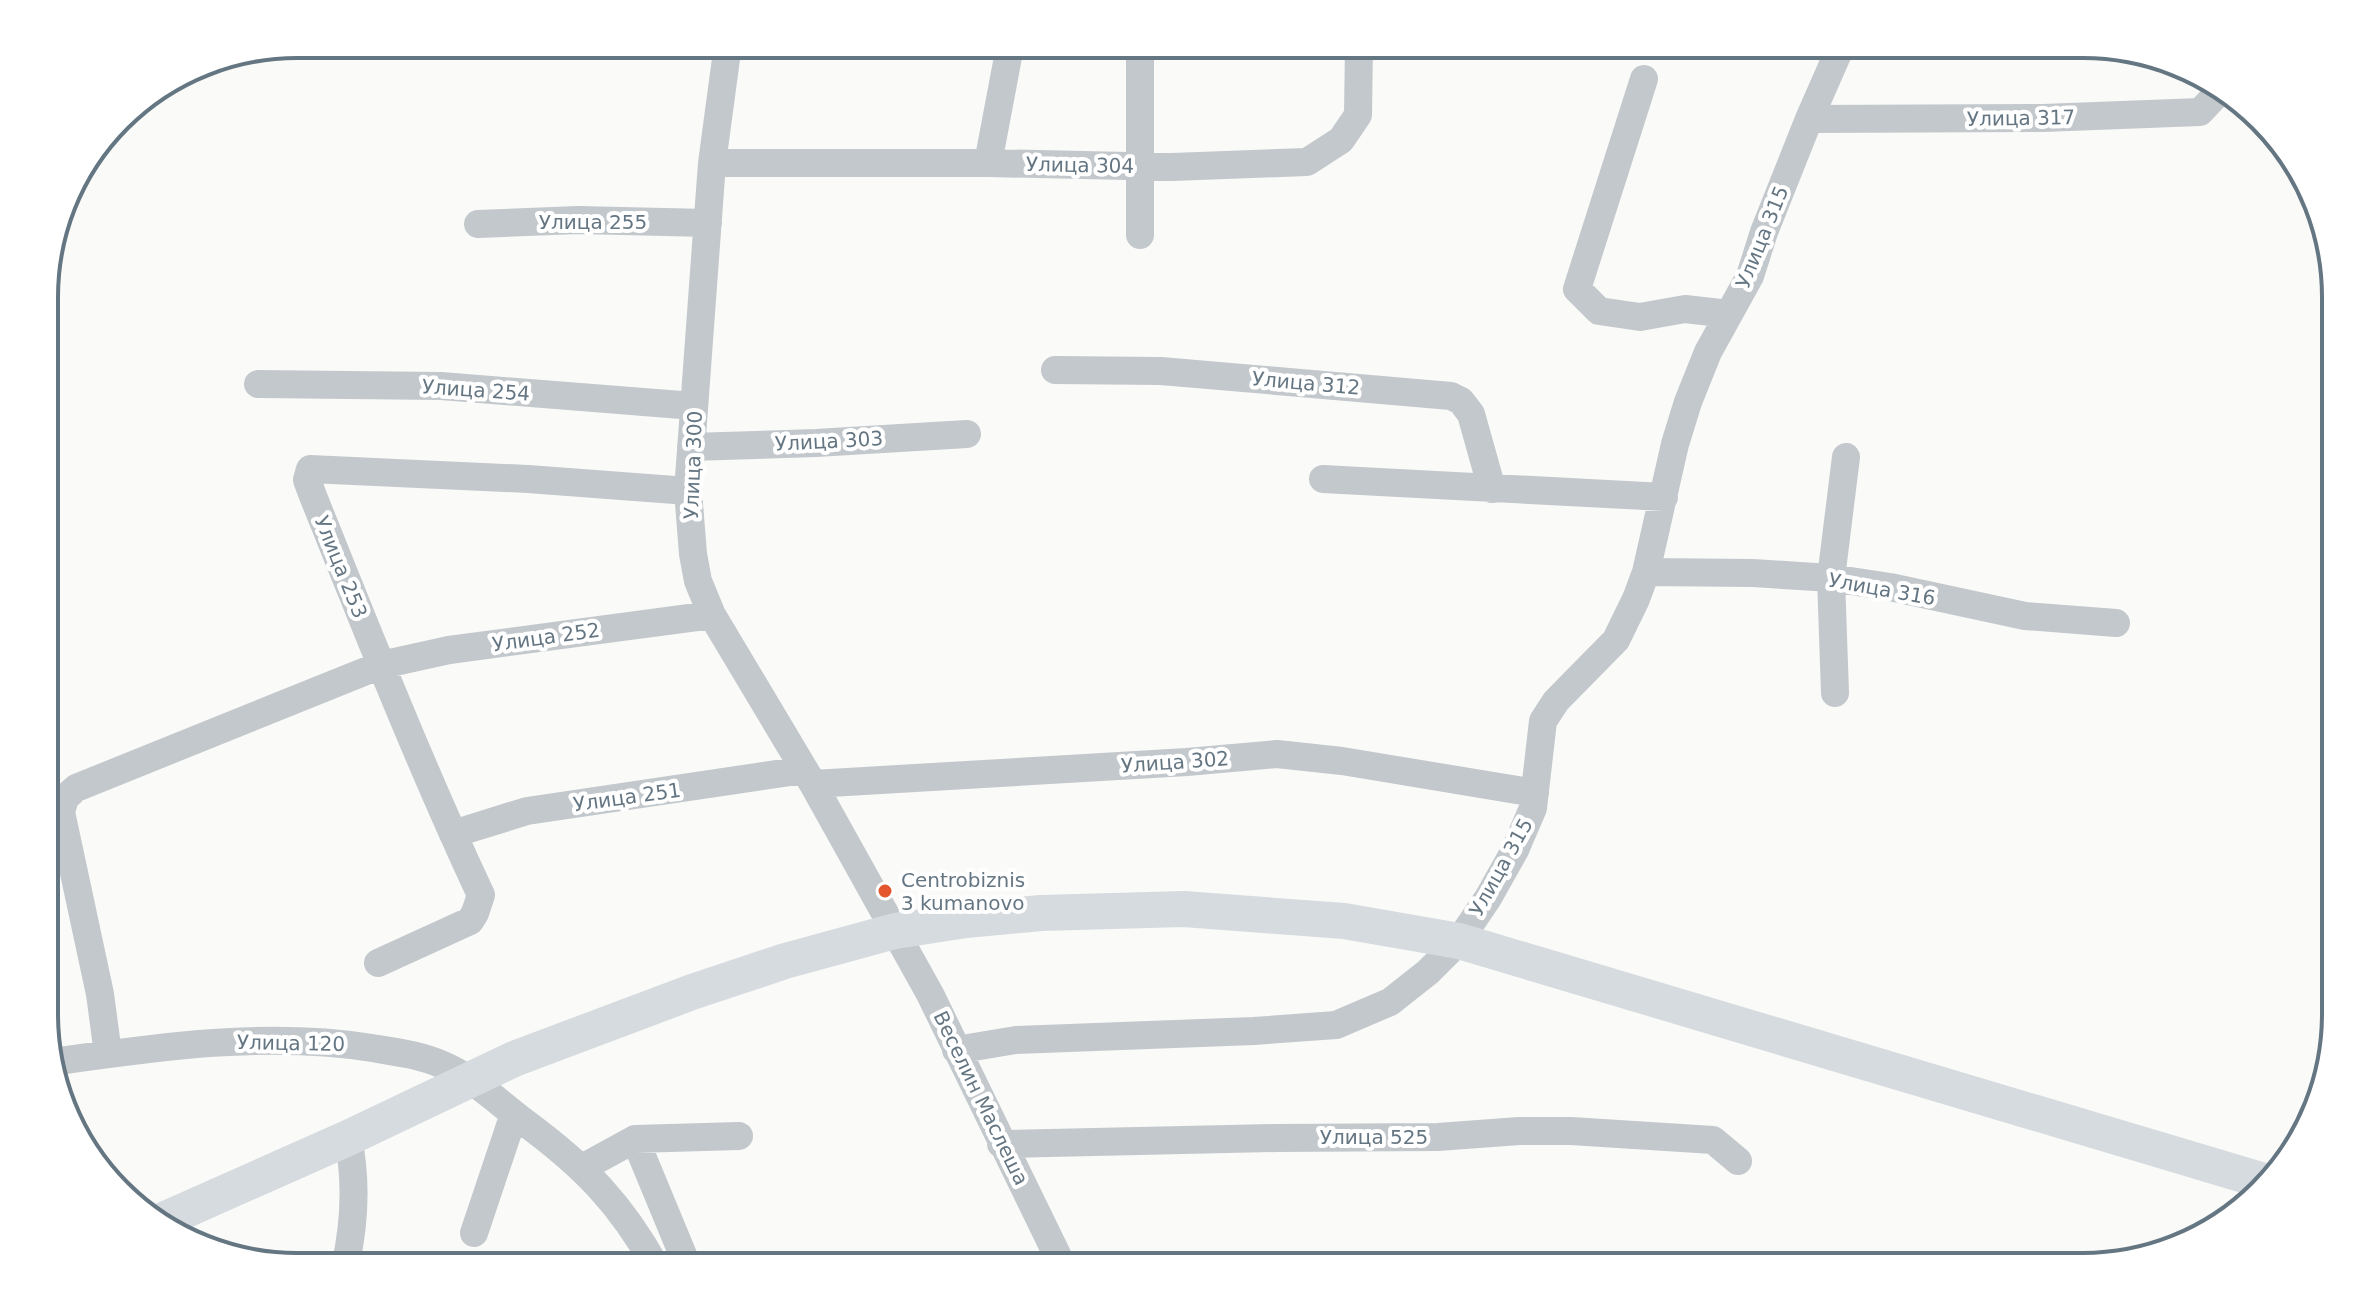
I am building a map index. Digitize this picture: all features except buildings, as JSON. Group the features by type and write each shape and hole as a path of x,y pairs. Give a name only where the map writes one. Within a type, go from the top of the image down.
{"main road":[{"path":"170,1217 451,1091 514,1059 692,992 785,961 895,931 966,920 1041,913 1184,909 1344,921 1459,941 2256,1179"}],"street":[{"name":"Улица 300","path":"726,58 712,163 688,491 698,581 712,615 895,931"},
{"path":"988,163 1008,58"},
{"path":"1140,58 1140,235"},
{"name":"Улица 304","path":"712,163 1172,167 1307,162 1341,140 1358,115 1359,58"},
{"name":"Улица 315","path":"956,1050 1016,1040 1336,1025 1390,1002 1428,972 1459,941 1515,850 1533,808 1543,721 1556,701 1616,640 1646,572 1675,444 1688,402 1708,352 1750,276 1764,232 1836,58"},
{"path":"1644,79 1577,289 1599,311 1640,317 1685,309 1729,314"},
{"name":"Улица 317","path":"1809,119 2043,118 2200,112 2214,98"},
{"name":"Улица 255","path":"478,224 578,220 708,223"},
{"name":"Улица 312","path":"1055,370 1161,371 1451,396 1461,401 1471,414 1492,489"},
{"name":"Улица 254","path":"258,384 441,386 694,406"},
{"name":"Улица 303","path":"691,447 967,434"},
{"path":"1835,693 1831,578 1846,457"},
{"name":"Улица 253","path":"381,665 307,480 310,469 528,479 688,491"},
{"path":"1323,479 1664,497"},
{"name":"Улица 316","path":"1646,572 1753,573 1831,578 1890,587 2025,616 2116,623"},
{"name":"Улица 252","path":"108,1054 100,994 61,812 65,798 76,788 381,665 449,650 712,615"},
{"path":"378,963 470,921 481,895 381,665"},
{"name":"Улица 302","path":"808,777 1277,754 1342,761 1535,793"},
{"name":"Улица 251","path":"453,834 527,811 808,777"},
{"name":"Веселин Маслеша","path":"895,931 930,994 1056,1253"},
{"name":"Улица 120","path":"63,1060 234,1041 331,1041 418,1055 447,1066 494,1097 582,1168 607,1194 648,1253"},
{"path":"474,1233 514,1114"},
{"name":"Улица 525","path":"1001,1144 1438,1137 1571,1131 1713,1140 1738,1161"},
{"path":"582,1168 635,1139 739,1136"},
{"path":"347,1253 355,1203 354,1166 348,1138"},
{"path":"635,1139 682,1253"}],"place":[{"name":"Centrobiznis 3 kumanovo","path":"885,891"}]}
